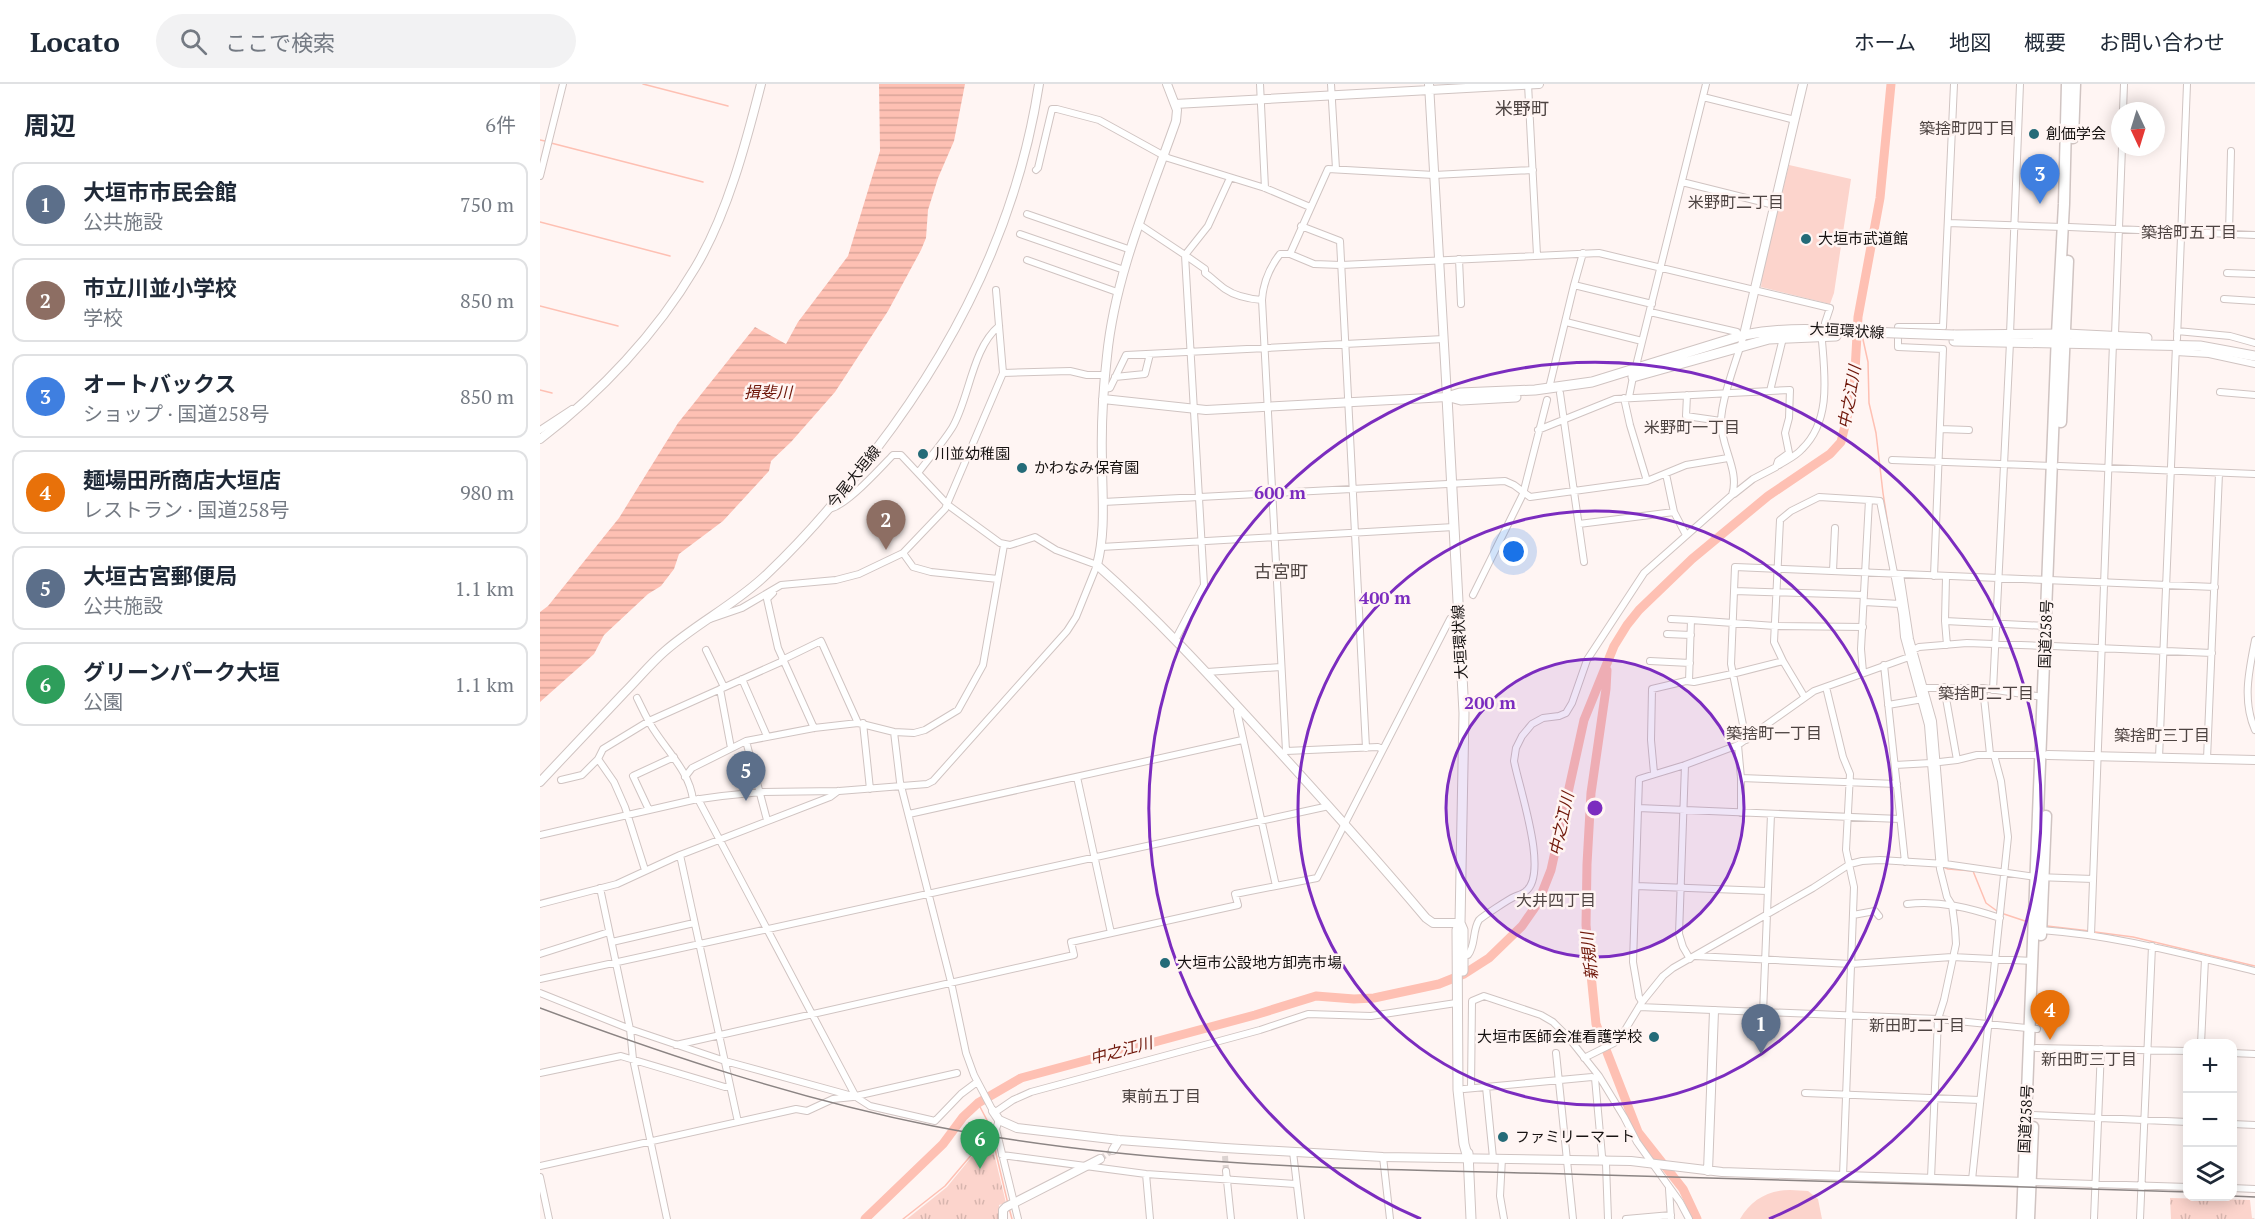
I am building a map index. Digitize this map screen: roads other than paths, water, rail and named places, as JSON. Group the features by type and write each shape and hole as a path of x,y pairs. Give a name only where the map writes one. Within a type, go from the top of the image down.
{"highway":[{"name":"国道258号","path":"2066,227 2067,84"},
{"name":"国道258号","path":"2022,1219 2033,1115 2036,1048 2033,1029 2032,961 2045,755 2061,338 2075,84"},
{"name":"国道258号","path":"2045,755 2043,697 2049,646 2046,626 2051,581"},
{"name":"国道258号","path":"2029,1219 2027,1182 2033,1029 2041,930 2039,877"}],"main road":[{"name":"今尾大垣線","path":"540,782 664,652 741,596 767,574 854,479 915,398 945,350 971,300 1015,192 1039,84"},
{"name":"大垣環状線","path":"1468,1158 1464,1144 1458,1090 1458,1000 1461,959 1457,930 1460,923 1464,713 1447,397 1460,393 1560,393 1634,374 1767,331 1807,328 1839,333 1954,338 2061,338 2176,342 2255,356"},
{"name":"大垣環状線","path":"2176,342 2201,340 2255,350"},
{"name":"大垣環状線","path":"1547,393 1634,374"},
{"name":"大垣環状線","path":"1458,1000 1468,1089 1471,1219"}],"street":[{"path":"540,176 563,84"},
{"path":"540,439 580,407 643,340 696,267 716,225 736,170 761,84"},
{"path":"540,836 696,799 761,792 839,791 927,784 933,781 1067,631 1076,617 1097,565 1101,547 1104,522 1103,399 1105,375 1117,292 1176,122 1175,104 1167,84"},
{"path":"1260,84 1265,188"},
{"path":"1331,84 1335,169"},
{"path":"1528,84 1537,255"},
{"path":"1175,104 1429,87 1539,84"},
{"path":"1647,481 1630,425 1627,398 1706,84"},
{"path":"1732,495 1735,479 1728,458 1721,421 1803,84"},
{"path":"1934,576 1943,349 1898,347 1898,327 1943,327 1954,84"},
{"path":"1993,690 1998,624 2020,84"},
{"path":"2123,102 2124,84"},
{"path":"2160,758 2187,84"},
{"path":"1103,399 1194,410 1447,397 1429,87"},
{"path":"1703,98 1795,120"},
{"path":"1035,170 1038,168 1052,109 1099,120 1156,153 1265,188 1310,207"},
{"path":"2229,234 2231,152"},
{"path":"2091,935 2122,156"},
{"path":"1290,254 1325,171 1335,169 1434,175 1533,170"},
{"path":"1175,640 1204,585 1185,255 1208,226 1230,178"},
{"path":"1682,182 1774,205"},
{"path":"1027,214 1131,250"},
{"path":"1948,223 2255,235"},
{"path":"1140,225 1205,269 1205,273 1226,290 1249,299 1262,300"},
{"path":"1301,226 1340,241 1366,748"},
{"path":"1020,234 1124,270"},
{"path":"1473,595 1522,493 1582,253"},
{"path":"1284,753 1262,300 1267,275 1280,254 1290,254 1314,264 1341,265 1599,253 1830,308 1825,323"},
{"path":"1459,259 1461,304"},
{"path":"1027,260 1117,292"},
{"path":"2227,273 2255,274"},
{"path":"1574,285 1741,338"},
{"path":"707,619 742,608 781,585 847,578 903,553 948,504 1003,373 996,290"},
{"path":"2224,299 2255,301"},
{"path":"1566,322 1642,341"},
{"path":"918,473 953,427 976,364 992,332 999,326"},
{"path":"2176,342 2230,336 2255,343"},
{"path":"1104,389 1110,388 1125,356 1444,339"},
{"path":"1461,959 1471,951 1473,934 1480,919 1528,890 1532,883 1535,868 1534,848 1514,761 1516,748 1522,736 1532,724 1543,718 1559,716 1566,712 1575,698 1587,660 1644,573 1732,495 1753,479 1803,449 1819,422 1826,390 1822,341"},
{"path":"1770,391 1782,342"},
{"path":"2176,342 2209,354 2255,364"},
{"path":"1115,377 1145,374 1150,354"},
{"path":"1003,373 1070,371 1087,375 1105,375"},
{"path":"1538,430 1615,399 1790,390 1789,418 1785,433 1790,451 1778,461 1776,467"},
{"path":"2220,392 2255,395"},
{"path":"1560,393 1584,562"},
{"path":"1687,394 1686,416 1721,421"},
{"path":"540,430 574,408 580,407"},
{"path":"1940,429 1969,430"},
{"path":"828,509 833,509 844,502 893,455 901,455 948,504 1004,544 1017,544 1035,537 1056,550 1097,565 1134,597 1284,753 1430,921 1440,924 1460,923"},
{"path":"1103,502 1505,481 1530,497 1647,481 1686,465 1728,458"},
{"path":"1892,460 2255,474"},
{"path":"2207,759 2219,473"},
{"path":"1666,474 1674,512 1686,535"},
{"path":"1804,696 1774,642 1780,519 1820,497 1880,501 1923,688 1923,699"},
{"path":"1863,672 1861,649 1869,500"},
{"path":"1579,524 1674,512"},
{"path":"1101,547 1454,527"},
{"path":"1833,571 1835,528"},
{"path":"686,777 692,768 746,741 814,728 861,723 894,732 914,734 958,710 983,666 1004,544"},
{"path":"903,553 913,567 931,572 998,579"},
{"path":"1746,740 1732,674 1735,567 2215,587"},
{"path":"1897,574 1904,638 1923,699 1933,721 1944,886 1952,905 1956,944 1938,1019 1931,1178"},
{"path":"1946,577 1944,621 1947,645"},
{"path":"781,585 767,599 770,616 783,661 814,728"},
{"path":"1734,591 1864,599 1900,604"},
{"path":"676,1044 1074,955 1071,942 1238,905 1235,894 1317,878 1450,619"},
{"path":"1671,619 1775,626 1863,627"},
{"path":"1689,681 1691,620"},
{"path":"1944,621 2046,626"},
{"path":"1667,634 1691,635"},
{"path":"2255,639 2247,684 2247,703 2255,730"},
{"path":"561,780 582,775 598,759 603,749 649,722 783,661 821,641 861,723 870,789"},
{"path":"1641,1005 1633,962 1639,779 1738,745 1804,696 1863,672 1909,657 1913,650 1919,647 1967,643 2212,653"},
{"path":"706,650 722,688 731,748"},
{"path":"1650,661 1690,663"},
{"path":"1654,773 1651,740 1652,689 1732,674 1783,661"},
{"path":"1884,665 1905,862"},
{"path":"1207,672 1281,667"},
{"path":"742,679 767,736"},
{"path":"1826,687 1843,757 1850,774 1846,850 1854,887 1843,1176"},
{"path":"1944,687 1957,759"},
{"path":"1923,688 1983,688 2043,697"},
{"path":"1972,1180 2008,837 2001,781 1992,755 1983,688"},
{"path":"637,698 649,722 686,777 766,931 856,1096"},
{"path":"1888,705 1923,699"},
{"path":"1239,708 1237,711 1242,740 1276,886"},
{"path":"894,732 902,787 975,1078 995,1115 1011,1206 1018,1219"},
{"path":"909,814 1242,740"},
{"path":"746,741 767,820"},
{"path":"1738,745 1741,813"},
{"path":"1284,753 1378,747 1382,749"},
{"path":"1895,765 1934,763 1970,756 1992,755 2255,760"},
{"path":"649,810 633,776 674,757"},
{"path":"598,759 614,782 645,870"},
{"path":"1685,765 1679,934 1683,948 1692,957 1851,964 1952,957 2032,961"},
{"path":"1077,777 1111,933"},
{"path":"1741,778 1897,784"},
{"path":"540,904 617,884 680,855 831,797 839,791"},
{"path":"540,979 1329,807"},
{"path":"1638,808 1900,819"},
{"path":"1763,1012 1771,814"},
{"path":"680,855 738,1122"},
{"path":"1584,1058 1612,1045 1622,1035 1663,976 1850,864 1880,860 1942,864 2039,877 2093,879"},
{"path":"1636,886 1767,891"},
{"path":"600,888 667,1219"},
{"path":"1907,904 1952,905 2000,918"},
{"path":"1853,915 1875,911 1879,916"},
{"path":"612,942 694,923"},
{"path":"2041,930 2091,935 2152,946 2255,971"},
{"path":"540,954 609,932"},
{"path":"2140,1219 2152,946"},
{"path":"2201,1039 2205,959"},
{"path":"540,993 630,1029 725,1061 856,1096 870,1106 935,1121 975,1078"},
{"path":"1597,1077 1468,1089 1472,1001 1484,996 1541,1015 1568,1037 1584,1058 1597,1077 1624,1117 1637,1142 1655,1162 1689,1219"},
{"path":"995,1115 1013,1100 1031,1092 1260,1030 1308,1014 1371,1016 1458,1000"},
{"path":"1641,1005 1714,1011 1938,1019 2033,1029"},
{"path":"1708,1171 1714,1011"},
{"path":"2036,1048 2183,1051"},
{"path":"2094,1219 2101,1049"},
{"path":"1556,1053 1573,1219"},
{"path":"2237,1053 2255,1054"},
{"path":"540,1073 621,1056 725,1087 730,1086"},
{"path":"540,1166 796,1109 807,1111 833,1099 957,1073"},
{"path":"1597,1077 1606,1164 1608,1219"},
{"path":"1486,1087 1504,1219"},
{"path":"1805,1093 1980,1100"},
{"path":"995,1115 1017,1128 1225,1152 1604,1160 1655,1162 1708,1171 2183,1187"},
{"path":"2033,1115 2183,1122"},
{"path":"2237,1124 2255,1125"},
{"path":"1113,1150 1119,1140"},
{"path":"1293,1152 1295,1184 1301,1219"},
{"path":"1002,1155 1146,1174 1227,1175 1295,1184"},
{"path":"1383,1157 1390,1219"},
{"path":"1003,1219 1003,1210 1100,1159"},
{"path":"1146,1174 1150,1219"},
{"path":"1227,1175 1231,1219"},
{"path":"540,1176 549,1219"},
{"path":"1626,1219 1671,1217 1669,1188"},
{"path":"2237,1188 2255,1189"}],"water":[{"name":"揖斐川","path":"879,84 965,84 954,141 938,178 928,210 926,238 888,311 835,392 771,461 769,471 723,521 679,554 674,569 661,586 648,594 604,635 594,654 540,702 540,612 548,606 619,518 678,423 755,327 786,344 798,322 848,256 880,151"}],"waterway":[{"path":"643,84 728,106"},
{"name":"中之江川","path":"865,1219 943,1144 963,1117 978,1103 1021,1078 1255,1015 1316,996 1374,998 1439,984 1464,974 1489,958 1522,926 1538,903 1551,870 1584,720 1614,646 1627,625 1639,610 1692,559 1768,496 1830,454 1841,442 1854,389 1858,317 1880,198 1891,84"},
{"path":"540,140 545,141"},
{"path":"551,143 703,182"},
{"path":"540,222 670,256"},
{"path":"540,306 618,326"},
{"name":"中之江川","path":"1858,317 1861,327"},
{"path":"1862,335 1868,362 1869,403 1876,433 1891,544"},
{"path":"540,390 552,393"},
{"name":"新規川","path":"1607,670 1591,793 1587,864 1586,925 1596,1024 1638,1132 1683,1189 1697,1219"},
{"path":"1943,867 1973,871 1986,903 1997,911"},
{"path":"2001,913 2028,922"},
{"path":"2047,926 2090,931"},
{"path":"2095,932 2133,937 2255,966"},
{"path":"978,1103 989,1124 1008,1204"},
{"path":"903,1219 945,1186 973,1153 989,1124"},
{"path":"1009,1208 1012,1219"}],"tunnel":[{"path":"1100,1159 1113,1150"},
{"path":"1225,1156 1226,1171"}],"railway":[{"path":"540,1008 734,1075 833,1103 933,1126 1012,1140 1090,1150 1249,1164 2183,1192"},
{"path":"2237,1196 2255,1197"}],"place":[{"name":"創価学会","path":"2034,134"},
{"name":"オートバックス","path":"2040,204"},
{"name":"大垣市武道館","path":"1806,239"},
{"name":"川並幼稚園","path":"923,454"},
{"name":"かわなみ保育園","path":"1022,468"},
{"name":"市立川並小学校","path":"886,550"},
{"name":"大垣古宮郵便局","path":"746,801"},
{"name":"大垣市公設地方卸売市場","path":"1165,963"},
{"name":"大垣市医師会准看護学校","path":"1654,1037"},
{"name":"麺場田所商店大垣店","path":"2050,1040"},
{"name":"大垣市市民会館","path":"1761,1054"},
{"name":"ファミリーマート","path":"1503,1137"},
{"name":"グリーンパーク大垣","path":"980,1169"}],"district":[{"name":"米野町","path":"1522,109"},
{"name":"築捨町四丁目","path":"1967,128"},
{"name":"米野町二丁目","path":"1736,202"},
{"name":"築捨町五丁目","path":"2189,232"},
{"name":"米野町一丁目","path":"1692,427"},
{"name":"古宮町","path":"1281,572"},
{"name":"築捨町二丁目","path":"1986,693"},
{"name":"築捨町一丁目","path":"1774,733"},
{"name":"築捨町三丁目","path":"2162,735"},
{"name":"大井四丁目","path":"1556,900"},
{"name":"新田町二丁目","path":"1917,1025"},
{"name":"新田町三丁目","path":"2089,1059"},
{"name":"東前五丁目","path":"1161,1096"}]}
